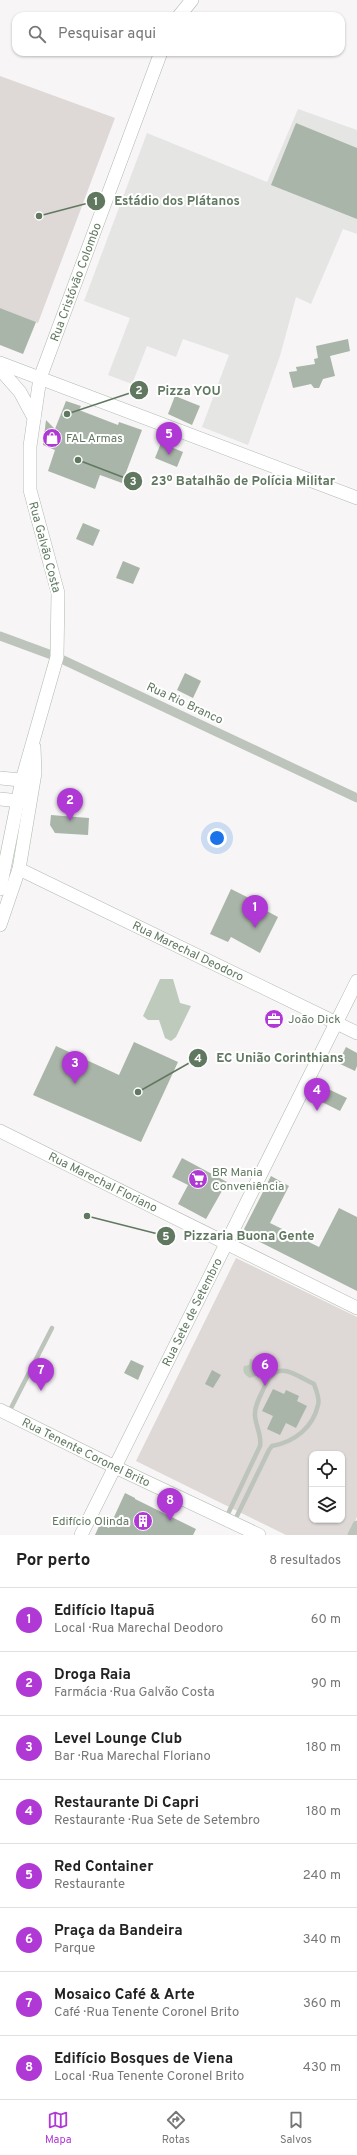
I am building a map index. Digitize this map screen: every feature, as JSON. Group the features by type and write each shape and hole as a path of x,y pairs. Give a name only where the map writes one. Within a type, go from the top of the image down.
{"street":[{"path":"176,12 180,0"},
{"path":"182,12 192,0"},
{"name":"Rua Cristóvão Colombo","path":"40,378 160,56"},
{"path":"0,363 357,497"},
{"path":"0,369 20,392 34,418"},
{"name":"Rua Galvão Costa","path":"0,925 19,869 33,738 57,657 59,622 58,593 36,518 30,490 30,446 40,378"},
{"name":"Rua Rio Branco","path":"0,636 57,657 357,798"},
{"path":"0,778 27,783"},
{"name":"Rua Galvão Costa","path":"0,889 19,800 27,783"},
{"path":"0,799 19,800"},
{"name":"Rua Marechal Deodoro","path":"19,869 357,1033"},
{"name":"Rua Sete de Setembro","path":"81,1535 357,981"},
{"name":"Rua Marechal Floriano","path":"0,1131 357,1308"},
{"name":"Rua Tenente Coronel Brito","path":"4,1412 115,1467 259,1535"},
{"path":"352,1535 357,1525"}],"lane":[{"path":"4,1412 52,1328"},
{"path":"280,1370 288,1371 314,1384 318,1405 311,1420 294,1440 272,1446 230,1520 260,1446 260,1435 254,1415 267,1380 273,1372 280,1370"}],"shaded area":[{"path":"0,76 115,118 38,323 0,308"},
{"path":"298,109 357,130 357,234 343,229 311,304 296,297 280,356 248,445 202,427 229,355 183,339 176,357 147,346 132,384 108,375 130,318 84,301 147,133 267,182"},
{"path":"160,979 173,979 180,1003 191,1006 176,1037 171,1041 165,1038 159,1020 148,1020 143,1016"},
{"path":"236,1258 357,1317 357,1517 348,1535 286,1535 136,1461"},
{"path":"250,1359 259,1361 262,1365 258,1375 250,1378 243,1370 244,1366 249,1365"}],"building":[{"path":"296,123 357,148 357,219 271,185"},
{"path":"0,308 36,322 23,354 0,345"},
{"path":"348,339 350,351 330,356 335,376 323,379 319,388 314,388 311,384 293,388 289,372 297,371 296,367 315,364 314,359 318,358 316,346"},
{"path":"175,396 200,406 192,425 168,414"},
{"path":"66,401 81,406 79,410 118,425 119,422 142,430 122,483 100,475 95,489 48,471 55,450 43,445 46,420 55,429"},
{"path":"161,443 183,452 177,467 155,458"},
{"path":"83,523 100,530 93,546 76,539"},
{"path":"123,561 140,568 133,584 116,578"},
{"path":"185,673 201,681 193,698 177,690"},
{"path":"51,815 89,818 88,835 55,833 50,825"},
{"path":"231,889 249,898 248,901 278,917 260,953 231,937 228,942 210,934"},
{"path":"134,1042 178,1062 141,1142 33,1095 56,1046 119,1075"},
{"path":"346,1047 357,1053 357,1066 355,1071 338,1063"},
{"path":"324,1087 347,1098 340,1111 318,1100"},
{"path":"182,1158 227,1182 206,1219 178,1204 188,1185 172,1177"},
{"path":"271,1176 289,1186 270,1223 319,1247 339,1208 357,1217 357,1291 242,1233"},
{"path":"131,1360 144,1366 138,1380 124,1373"},
{"path":"212,1370 221,1375 213,1388 205,1384"},
{"path":"273,1389 284,1394 286,1390 299,1396 297,1401 307,1406 296,1428 286,1423 280,1435 267,1429 273,1416 262,1411"},
{"path":"125,1493 196,1529 193,1535 95,1535 100,1524 109,1528"}],"place":[{"name":"Estádio dos Plátanos","path":"39,216"},
{"name":"Pizza YOU","path":"67,414"},
{"name":"FAL Armas","path":"52,438"},
{"name":"Red Container","path":"169,455"},
{"name":"23º Batalhão de Polícia Militar","path":"78,460"},
{"name":"Droga Raia","path":"70,821"},
{"name":"Edifício Itapuã","path":"255,928"},
{"name":"João Dick","path":"274,1019"},
{"name":"Level Lounge Club","path":"75,1084"},
{"name":"EC União Corinthians","path":"138,1092"},
{"name":"Restaurante Di Capri","path":"317,1111"},
{"name":"BR Mania Conveniência","path":"198,1179"},
{"name":"Pizzaria Buona Gente","path":"87,1216"},
{"name":"Praça da Bandeira","path":"265,1386"},
{"name":"Mosaico Café & Arte","path":"41,1391"},
{"name":"Edifício Olinda","path":"143,1521"},
{"name":"Edifício Bosques de Viena","path":"170,1521"}]}
